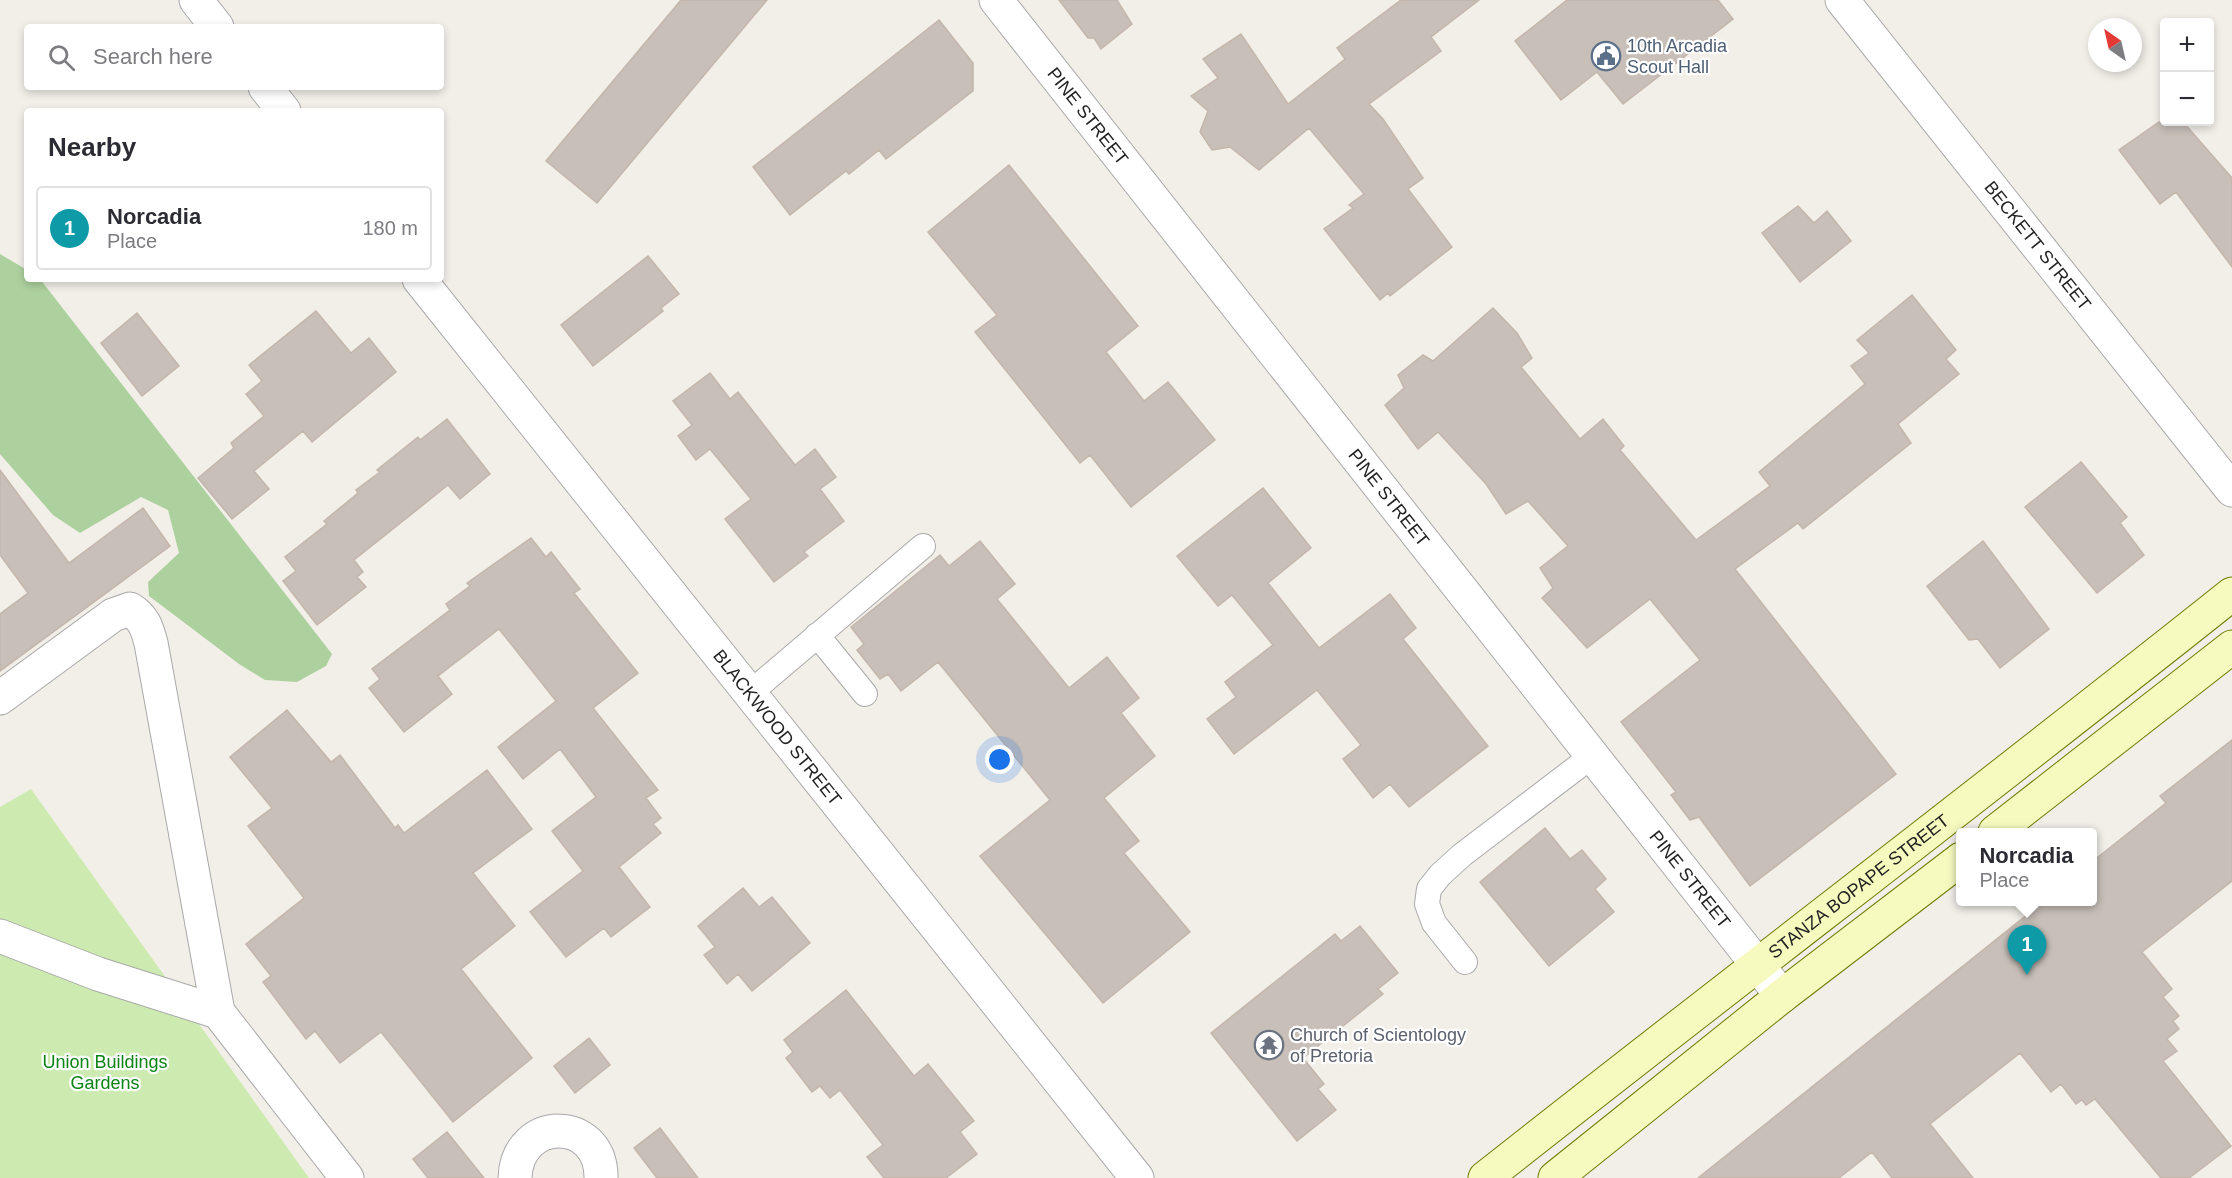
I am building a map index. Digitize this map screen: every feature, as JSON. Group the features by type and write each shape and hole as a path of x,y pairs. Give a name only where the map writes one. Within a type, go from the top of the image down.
{"main road":[{"name":"STANZA BOPAPE STREET","path":"1485,1178 1756,963 2021,761 2232,594"},
{"path":"2000,828 2232,648"},
{"path":"1555,1178 1782,996 1956,863"}],"street":[{"path":"196,0 215,24"},
{"name":"PINE STREET","path":"996,0 1782,996"},
{"name":"BECKETT STREET","path":"1842,0 2232,489"},
{"path":"268,90 282,108"},
{"name":"BLACKWOOD STREET","path":"421,282 1137,1178"},
{"path":"0,698 113,615 130,609 140,615 146,625 151,643 164,725 218,1012 347,1178"},
{"path":"0,936 98,974 218,1012"},
{"path":"515,1178 516,1165 521,1152 531,1140 544,1133 559,1130 587,1141 596,1153 601,1167 601,1178"}],"lane":[{"path":"750,693 923,546"},
{"path":"817,635 865,694"},
{"path":"1465,962 1434,923 1427,904 1430,889 1440,875 1462,855 1592,756"}],"green space":[{"path":"0,254 24,268 24,282 42,282 332,654 326,666 297,682 265,680 239,664 149,596 148,582 179,553 168,510 141,497 80,533 53,515 0,454"},
{"name":"Union Buildings Gardens","path":"31,789 309,1178 0,1178 0,807"}],"building":[{"path":"681,0 767,0 597,203 546,161"},
{"path":"1059,0 1117,0 1132,24 1101,49 1094,38 1088,38"},
{"path":"1401,0 1479,0 1431,37 1441,51 1369,104 1383,119 1423,178 1408,189 1452,247 1390,296 1388,293 1380,300 1324,229 1353,208 1349,205 1364,194 1309,128 1259,170 1230,147 1212,150 1200,132 1208,111 1191,96 1218,78 1203,59 1241,34 1288,104 1345,59 1337,48"},
{"name":"10th Arcadia Scout Hall","path":"1567,0 1718,0 1733,19 1623,104 1597,72 1561,100 1515,41"},
{"path":"939,20 973,63 973,91 886,159 879,150 849,174 846,171 790,215 753,167"},
{"path":"2159,122 2160,126 2186,126 2232,178 2232,267 2176,192 2160,204 2119,150"},
{"path":"1009,165 1138,326 1106,352 1144,401 1168,382 1215,440 1131,507 1090,455 1080,463 975,332 997,315 928,232"},
{"path":"1798,206 1814,223 1827,211 1851,241 1800,282 1762,233"},
{"path":"648,256 679,294 661,308 663,311 593,366 561,325"},
{"path":"1912,295 1956,350 1946,359 1959,374 1898,424 1911,443 1803,529 1798,523 1735,569 1896,774 1750,886 1699,817 1690,820 1671,795 1676,792 1621,722 1700,660 1650,599 1587,648 1542,598 1553,588 1540,568 1568,546 1528,501 1506,514 1486,484 1438,432 1418,449 1385,405 1404,388 1398,375 1423,355 1433,361 1493,308 1517,333 1532,358 1521,367 1580,439 1603,419 1624,446 1620,450 1696,540 1770,486 1759,472 1865,384 1851,366 1869,353 1857,340"},
{"path":"316,311 351,353 369,338 396,372 312,442 303,431 254,471 269,489 232,519 198,478 234,448 231,443 264,416 246,394 262,381 249,365"},
{"path":"137,313 179,366 142,396 101,343"},
{"path":"710,373 730,399 738,392 795,465 815,449 836,477 820,489 844,521 804,552 808,556 774,582 725,519 751,499 710,449 696,460 678,436 692,425 673,401"},
{"path":"447,419 490,474 460,499 448,485 354,560 363,572 357,577 366,587 317,625 283,581 296,571 285,557 327,524 324,521 358,493 356,490 380,472 377,470 418,437 420,440"},
{"path":"2081,462 2127,517 2120,523 2144,555 2097,593 2025,507"},
{"path":"0,470 69,563 143,508 170,546 0,671 0,614 28,593 0,555"},
{"path":"1263,488 1311,548 1268,583 1319,648 1390,594 1416,628 1403,639 1488,746 1409,807 1390,784 1373,798 1343,759 1361,745 1317,690 1234,754 1207,719 1236,697 1225,682 1273,645 1232,595 1218,606 1177,556"},
{"path":"531,538 546,557 551,552 580,589 574,593 638,673 593,708 658,790 646,798 661,818 653,824 661,833 619,867 650,907 611,937 604,928 566,957 530,912 583,871 552,831 596,797 560,749 523,779 498,747 556,701 499,629 438,676 452,694 404,732 369,688 380,679 372,669 450,610 446,604 470,586 467,583"},
{"path":"980,541 1015,584 997,599 1069,688 1107,657 1139,698 1121,713 1155,756 1104,798 1139,841 1124,853 1190,932 1103,1003 980,856 1050,800 938,662 901,691 888,674 880,679 857,650 864,644 851,627 940,555 949,566"},
{"path":"1983,541 2049,629 2000,668 1978,639 1969,640 1927,586"},
{"path":"287,710 331,762 340,755 395,828 398,825 404,833 487,770 532,829 473,873 515,926 461,969 532,1058 453,1122 381,1032 340,1063 315,1031 306,1039 263,982 271,976 246,944 304,898 248,826 272,808 230,757"},
{"path":"2232,740 2232,881 2142,952 2172,989 2163,997 2179,1016 2173,1021 2179,1029 2167,1039 2177,1051 2163,1061 2231,1146 2189,1178 2161,1178 2095,1099 2086,1105 2082,1100 2076,1104 2061,1084 2051,1092 2020,1053 1930,1124 1973,1178 1892,1178 1872,1152 1839,1178 1698,1178 2038,906 2097,906 2097,858 2166,803 2160,796"},
{"path":"1545,828 1570,859 1582,850 1606,879 1595,889 1614,912 1549,966 1480,882"},
{"path":"743,888 759,907 772,897 810,943 752,991 738,974 727,984 704,955 715,947 698,926"},
{"name":"Church of Scientology of Pretoria","path":"1360,926 1398,973 1378,989 1383,994 1303,1058 1324,1084 1318,1089 1336,1110 1297,1141 1211,1033 1335,934 1341,941"},
{"path":"846,990 914,1076 928,1064 974,1121 960,1132 977,1154 946,1178 884,1178 867,1157 883,1145 840,1090 830,1098 820,1086 812,1092 786,1058 793,1052 784,1040"},
{"path":"589,1038 610,1065 575,1093 554,1066"},
{"path":"660,1128 698,1178 657,1178 634,1148"},
{"path":"447,1132 484,1178 428,1178 413,1159"}],"place":[{"name":"10th Arcadia Scout Hall","path":"1606,56"},
{"name":"Norcadia","path":"2027,975"},
{"name":"Church of Scientology of Pretoria","path":"1269,1045"}]}
